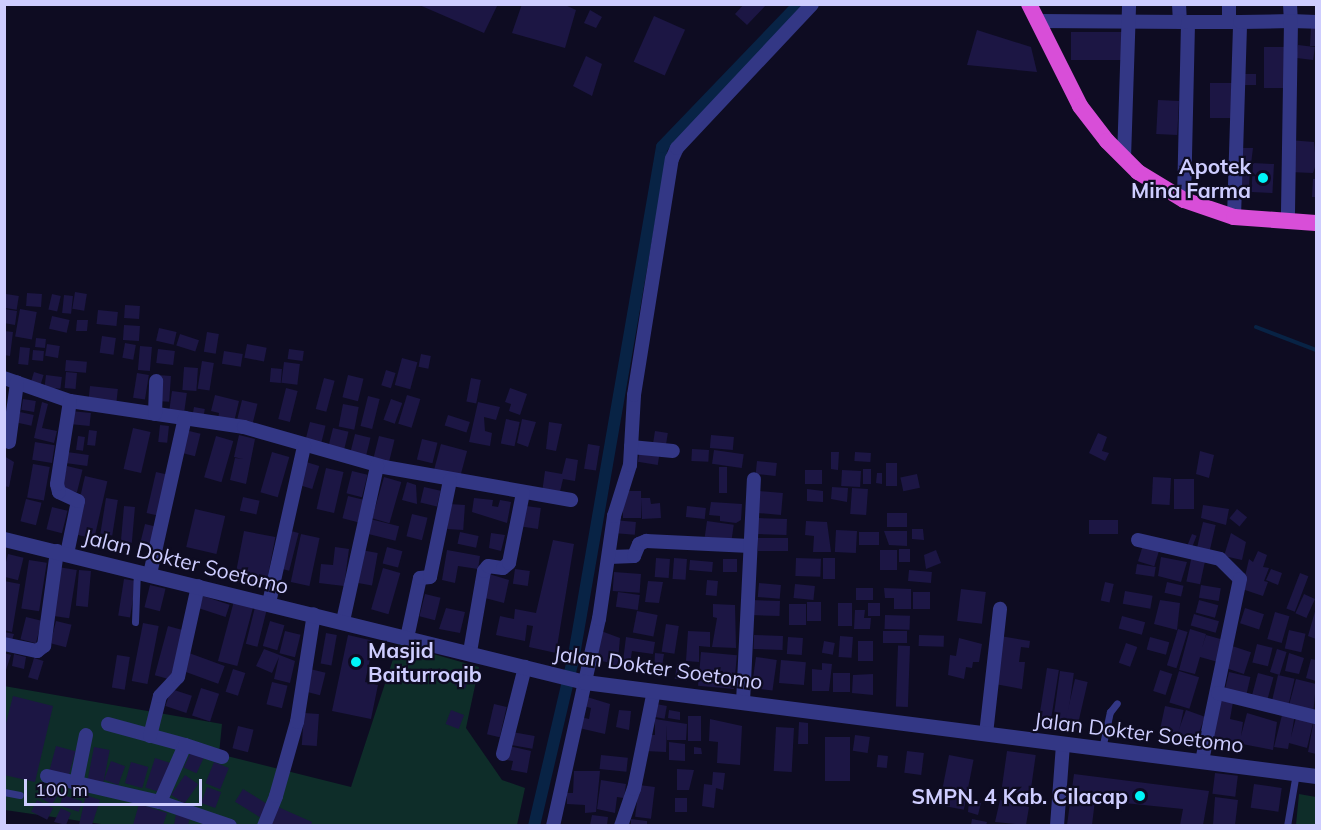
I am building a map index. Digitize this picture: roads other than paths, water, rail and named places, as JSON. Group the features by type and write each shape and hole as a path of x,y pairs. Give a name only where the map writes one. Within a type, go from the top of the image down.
{"highway":[{"path":"1029,4 1080,106 1138,172 1184,200 1234,216 1317,224"}],"street":[{"path":"553,825 579,681 609,557 614,516 627,477 634,395 674,156 812,4"},
{"path":"1124,158 1129,4"},
{"path":"1179,4 1184,22 1184,200"},
{"path":"1229,4 1234,22 1234,216"},
{"path":"1288,222 1290,4"},
{"path":"1037,21 1317,22"},
{"path":"9,442 11,380 70,401 244,427 377,466 571,500"},
{"path":"155,414 156,381"},
{"path":"4,644 37,651 44,646 62,553 78,501 59,492 57,484 70,401"},
{"path":"143,572 185,418"},
{"path":"269,603 304,446"},
{"path":"631,447 673,452"},
{"path":"343,621 377,466"},
{"path":"743,702 754,479"},
{"path":"407,638 420,578 430,577 450,480"},
{"path":"470,651 484,571 488,566 503,568 509,563 523,493"},
{"name":"Jalan Dokter Soetomo","path":"4,538 407,638 470,651 579,681 1317,776"},
{"path":"1138,540 1220,559 1236,571 1239,588 1202,761"},
{"path":"609,557 634,556 639,544 646,541 750,546"},
{"path":"150,736 160,696 178,677 198,586"},
{"path":"986,734 1000,609"},
{"path":"264,825 276,796 297,722 314,614"},
{"path":"503,754 525,667"},
{"path":"621,825 634,789 654,691"},
{"path":"1218,693 1317,717"},
{"path":"108,724 222,757"},
{"path":"76,784 86,735"},
{"path":"1056,825 1063,744"},
{"path":"160,802 185,745"},
{"path":"47,776 160,802 230,825"}],"lane":[{"path":"135,622 143,572"},
{"path":"1102,748 1110,712 1117,703"},
{"path":"1287,825 1296,773"},
{"path":"4,792 20,795"}],"waterway":[{"path":"534,826 574,655 662,147 799,4"},
{"path":"1256,327 1316,350"}],"place":[{"name":"Apotek Mina Farma","path":"1263,178"},
{"name":"Masjid Baiturroqib","path":"356,662"},
{"name":"SMPN. 4 Kab. Cilacap","path":"1140,796"}]}
